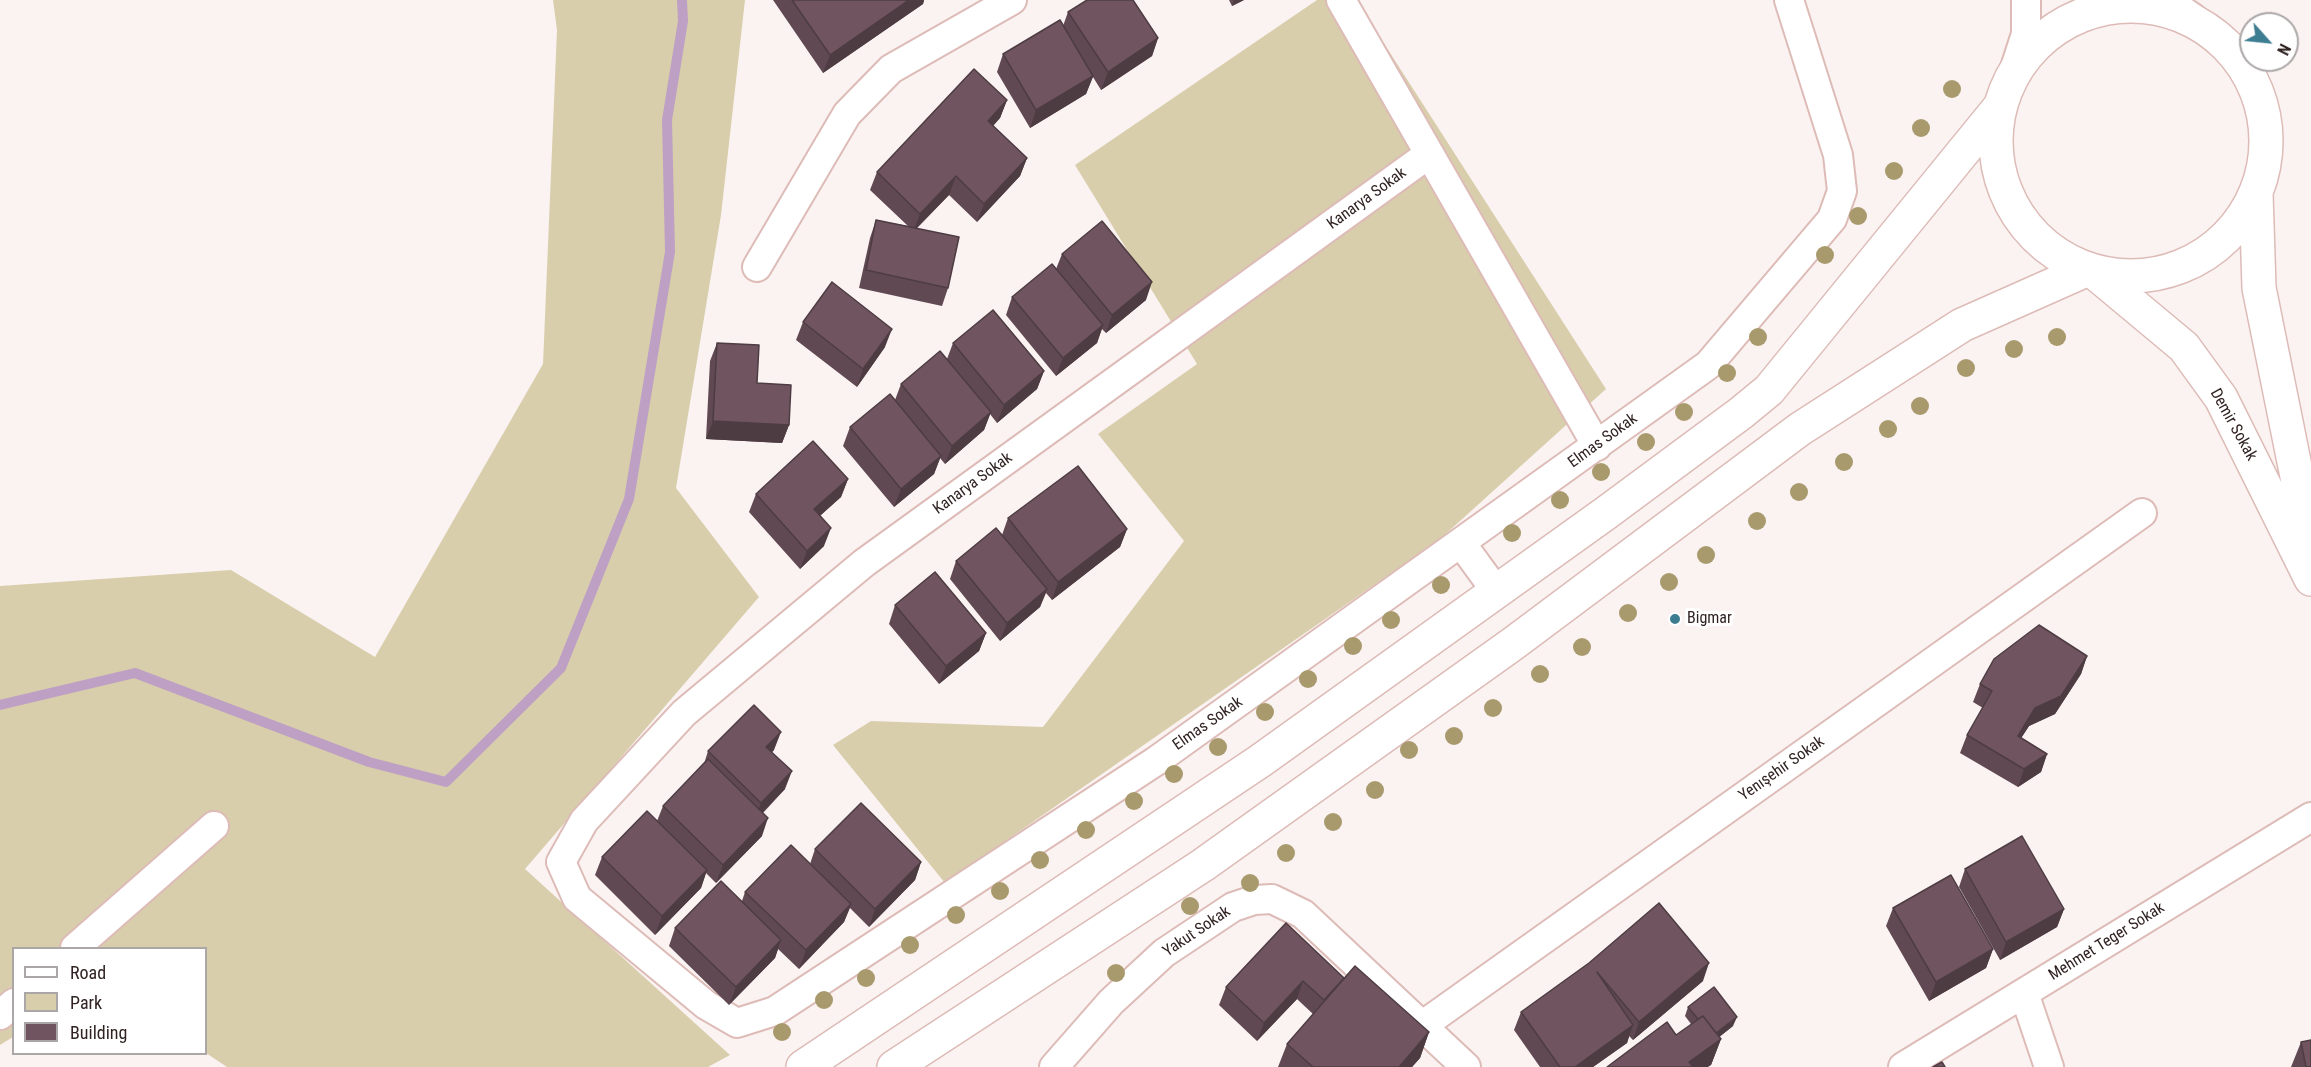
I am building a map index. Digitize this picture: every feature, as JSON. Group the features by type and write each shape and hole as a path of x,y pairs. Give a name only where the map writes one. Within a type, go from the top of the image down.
{"street":[{"path":"757,267 847,114 891,69 1012,0"},
{"path":"1341,0 1597,446"},
{"name":"Elmas Sokak","path":"561,862 577,898 706,1005 737,1023 775,1011 1156,761 1708,364 1832,219 1842,191 1838,155 1789,0"},
{"path":"807,1066 1260,761 1615,506 1769,390 1998,110 2026,34 2026,0"},
{"path":"1998,110 1995,149 2003,188 2022,223 2051,251 2090,271 2133,277 2172,271 2207,254 2236,227 2256,193 2266,154 2266,144 2264,113 2250,75 2226,42 2180,9 2113,5 2073,17 2040,39 2014,71"},
{"name":"Kanarya Sokak","path":"561,862 584,821 684,713 864,563 1429,154"},
{"path":"2256,193 2259,288 2311,546"},
{"path":"894,1067 1203,865 1514,643 1800,429 1962,325 2090,271"},
{"name":"Demir Sokak","path":"2090,271 2184,347 2221,398 2311,579"},
{"name":"Yenışehir Sokak","path":"1423,1025 2142,513"},
{"path":"1461,543 1496,591"},
{"name":"Mehmet Teger Sokak","path":"1902,1067 2311,817"},
{"path":"76,947 214,826"},
{"name":"Yakut Sokak","path":"1054,1067 1111,1002 1164,952 1233,907 1254,900 1272,899 1303,914 1466,1067"},
{"path":"2024,993 2049,1067"},
{"path":"0,1015 12,1005"}],"green space":[{"path":"553,0 745,0 721,215 676,488 759,597 525,869 730,1055 708,1067 227,1067 207,1054 207,947 12,947 12,1038 0,1045 0,586 231,570 375,657 543,364 557,30"},
{"path":"1317,0 1356,0 1606,389 1439,540 945,883 833,745 871,721 1043,727 1184,541 1098,434 1197,364 1075,165"}],"building":[{"path":"792,0 909,0 830,55"},
{"path":"1087,0 1133,0 1158,38 1108,72 1068,12"},
{"path":"1060,20 1093,76 1036,110 1003,54"},
{"path":"974,69 1007,100 988,121 1027,158 984,204 956,176 920,214 877,172"},
{"path":"876,220 959,237 948,288 866,270"},
{"path":"1102,221 1152,282 1112,315 1062,254"},
{"path":"1052,264 1103,325 1063,358 1012,297"},
{"path":"832,282 892,329 863,369 803,322"},
{"path":"993,310 1044,371 1004,405 953,343"},
{"path":"717,343 759,345 757,383 791,385 789,425 713,421"},
{"path":"940,351 991,412 952,446 901,384"},
{"path":"890,394 941,456 901,489 850,427"},
{"path":"813,441 848,479 814,509 831,528 807,551 756,494"},
{"path":"1078,466 1127,529 1058,582 1008,518"},
{"path":"996,528 1047,589 1007,623 956,561"},
{"path":"935,572 986,633 946,666 895,605"},
{"path":"2039,625 2087,656 2061,696 2035,708 2018,736 2047,754 2024,769 1967,735 1992,691 1980,684 1994,659"},
{"path":"754,705 781,732 766,747 792,771 761,803 708,751"},
{"path":"708,759 768,818 723,865 663,806"},
{"path":"861,803 921,862 875,909 815,849"},
{"path":"647,811 707,870 662,916 602,857"},
{"path":"2022,836 2064,909 2006,942 1965,869"},
{"path":"791,845 851,904 806,950 745,892"},
{"path":"1951,875 1993,949 1936,982 1893,908"},
{"path":"721,881 781,940 736,987 675,928"},
{"path":"1659,903 1709,963 1639,1022 1597,972 1633,1025 1575,1067 1560,1067 1521,1012 1589,963"},
{"path":"1286,923 1344,978 1324,1000 1303,981 1264,1023 1226,987"},
{"path":"1355,966 1429,1032 1399,1067 1313,1067 1287,1044"},
{"path":"1714,987 1737,1017 1716,1033 1703,1016 1698,1019 1688,1007"},
{"path":"1703,1016 1721,1039 1689,1062 1693,1067 1607,1067 1667,1022 1676,1035"},
{"path":"2311,1040 2311,1067 2306,1067 2301,1042"},
{"path":"1942,1062 1945,1067 1933,1067"}],"waterway":[{"path":"0,705 135,673 369,762 446,782 561,668 629,499 670,252 667,120 683,21 682,0"}],"place":[{"name":"Bigmar","path":"1675,619"}]}
